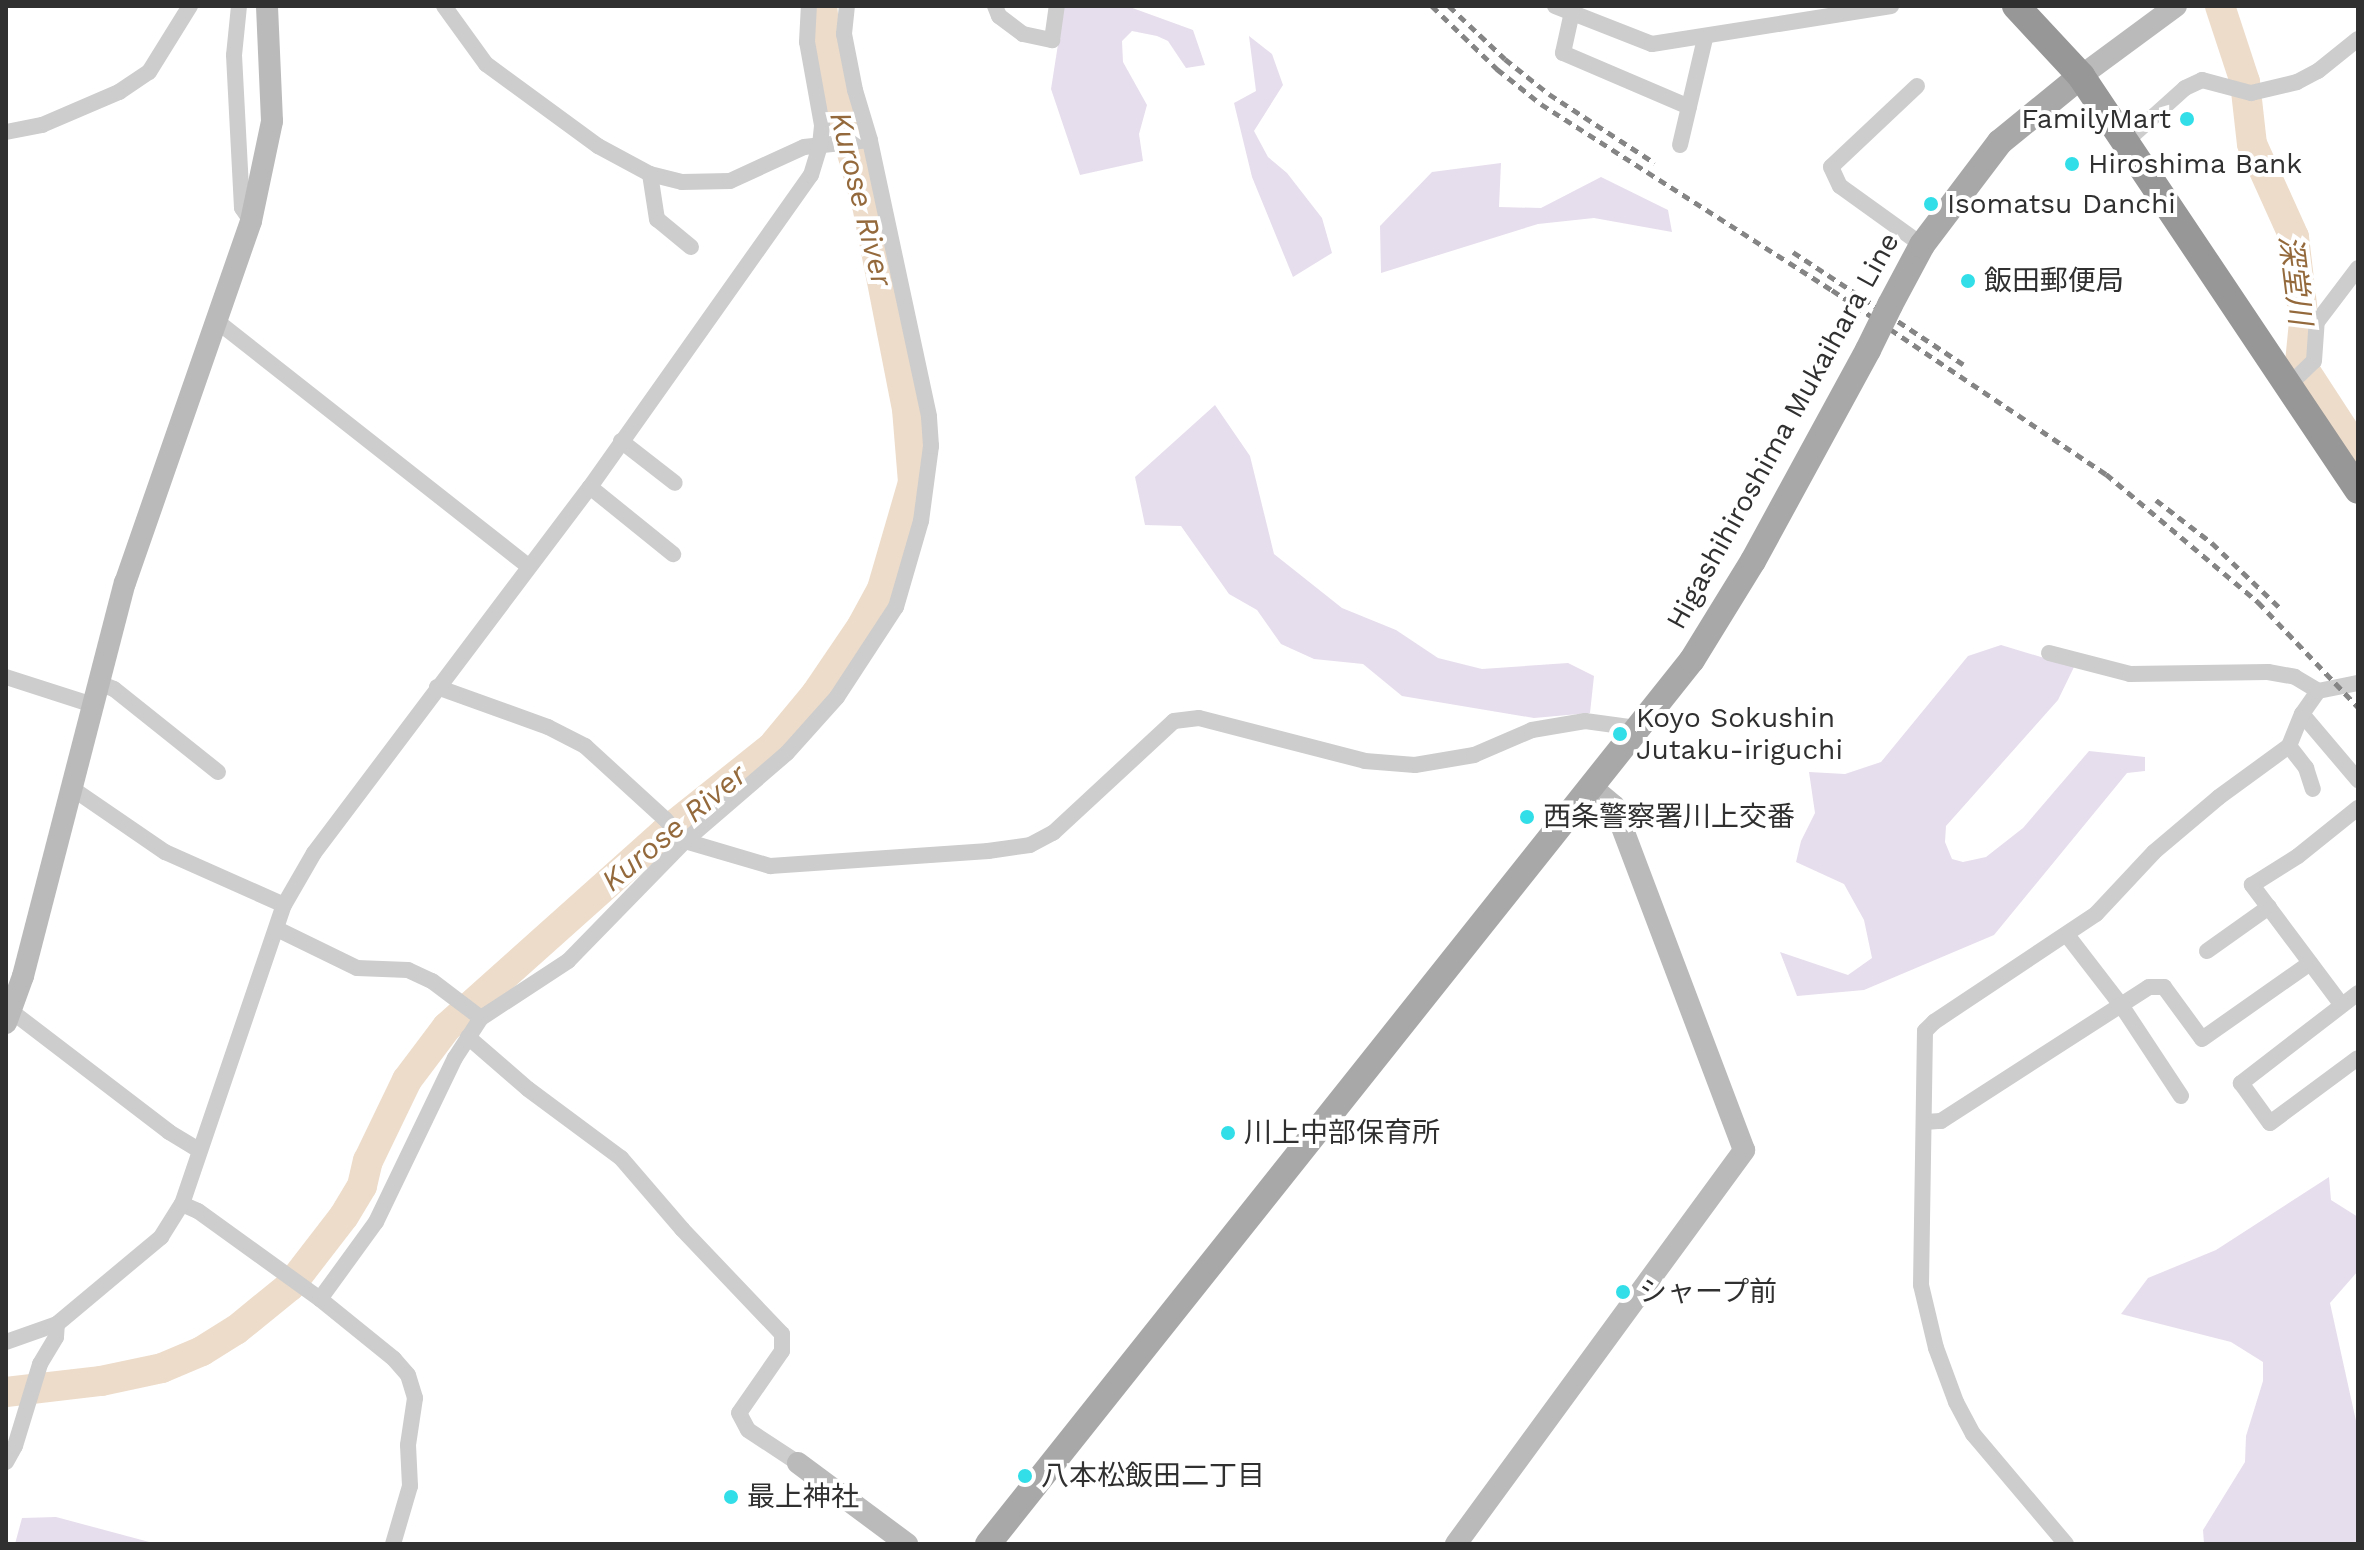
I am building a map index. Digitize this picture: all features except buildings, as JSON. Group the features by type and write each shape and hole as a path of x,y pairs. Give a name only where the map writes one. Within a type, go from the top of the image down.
{"highway":[{"path":"2016,6 2081,76 2124,143 2297,377 2358,490"}],"main road":[{"name":"Higashihiroshima Mukaihara Line","path":"988,1544 1692,660 1746,574 1922,245 2000,142 2081,76"}],"street":[{"path":"6,132 42,125 119,92 149,72 190,6"},
{"path":"239,6 234,55 242,208 251,221"},
{"path":"199,1150 8,1017 12,986 73,789 129,569 251,221 272,121 267,6"},
{"path":"444,6 486,64 598,146 650,174 682,182 730,181 804,147 866,141"},
{"path":"6,1342 57,1324 161,1237 182,1204 284,905 314,853 590,487 811,175 826,144 807,42 809,6"},
{"path":"317,1297 376,1222 468,1037 481,1018 493,1007 568,961 685,841 787,753 837,697 896,607 921,521 931,446 929,416 855,90 844,34 847,6"},
{"path":"995,6 999,16 1023,34 1052,40 1057,6"},
{"path":"1555,6 1652,44 1891,6"},
{"path":"2081,76 2176,6"},
{"path":"1572,12 1563,53 1689,107"},
{"path":"1680,145 1705,38"},
{"path":"2124,143 2185,88 2202,80 2251,93 2297,82 2318,71 2358,39"},
{"path":"1917,86 1831,167 1840,186 1922,245"},
{"path":"650,174 657,219 691,247"},
{"path":"2297,377 2314,361 2317,322 2358,268"},
{"path":"218,322 528,566"},
{"path":"621,441 675,483"},
{"path":"590,487 673,554"},
{"path":"2049,653 2130,674 2268,672 2295,677 2318,691 2358,683"},
{"path":"6,677 96,694 114,689 218,772"},
{"path":"437,687 548,727 585,746 685,841 770,866 988,851 1030,845 1053,833 1174,721 1199,718 1365,761 1415,765 1474,755 1532,730 1585,721 1637,728"},
{"path":"2066,1544 1973,1434 1956,1402 1936,1348 1921,1285 1920,1161 1925,1122 1925,1031 2096,914 2154,852 2219,797 2289,746 2302,714 2318,691"},
{"path":"2302,714 2358,780"},
{"path":"2289,746 2306,768 2313,789"},
{"path":"1456,1544 1744,1150 1614,806 1591,787"},
{"path":"73,789 165,852 284,905"},
{"path":"2341,1004 2252,885 2298,856 2358,808"},
{"path":"2207,951 2269,907"},
{"path":"277,929 334,960 357,968 408,970 453,995 481,1018"},
{"path":"2067,935 2121,1005 2181,1096"},
{"path":"1925,1122 1941,1121 2149,987 2164,987 2202,1039 2310,963"},
{"path":"2358,993 2241,1083 2270,1123 2358,1058"},
{"path":"468,1037 528,1089 621,1158 682,1229 782,1334 782,1351 739,1413 748,1430 907,1544"},
{"path":"182,1204 198,1211 317,1297 394,1359 408,1375 415,1398 408,1445 410,1486 393,1544"},
{"path":"6,1462 40,1364 56,1337 57,1324"}],"shaded area":[{"path":"1064,6 1127,6 1193,30 1205,65 1186,68 1168,41 1157,36 1132,31 1122,41 1123,62 1147,105 1139,134 1143,161 1080,175 1051,89"},
{"path":"1249,36 1272,54 1283,85 1254,131 1268,157 1287,173 1322,218 1332,253 1293,277 1252,177 1234,103 1256,91"},
{"path":"1501,163 1499,207 1541,208 1601,177 1668,210 1672,232 1594,218 1538,224 1381,273 1380,226 1432,172"},
{"path":"1215,405 1250,456 1274,554 1342,608 1396,630 1438,658 1482,669 1568,663 1594,676 1590,713 1534,718 1402,696 1363,664 1314,659 1281,644 1257,610 1229,594 1181,526 1145,525 1135,477"},
{"path":"2001,645 2074,667 2058,700 1946,826 1945,842 1952,859 1963,862 1986,857 2023,828 2089,751 2145,757 2145,771 2127,773 1994,935 1864,990 1797,996 1780,952 1848,975 1872,958 1864,920 1844,884 1796,862 1801,841 1815,813 1809,772 1845,774 1881,762 1968,656"},
{"path":"2329,1177 2331,1200 2358,1217 2358,1271 2330,1303 2358,1430 2358,1544 2204,1544 2203,1530 2245,1462 2246,1436 2263,1381 2263,1362 2231,1342 2121,1314 2148,1278 2216,1250"},
{"path":"56,1517 153,1544 15,1544 22,1518"}],"waterway":[{"name":"Kurose River","path":"6,1392 101,1381 162,1368 202,1351 236,1330 290,1286 344,1216 362,1186 368,1161 407,1080 447,1027 664,833 772,747 816,694 862,626 882,589 913,482 907,409 867,205 830,77 822,6"},
{"name":"深堂川","path":"2220,6 2245,82 2252,144 2294,237 2304,322 2300,363 2358,452"}],"railway":[{"path":"1432,6 1497,69 1541,104 1832,290 2106,474 2258,602 2358,707"},
{"path":"1449,6 1505,59 1549,94 1655,163"},
{"path":"1793,252 1963,364"},
{"path":"2156,500 2212,543 2282,610"}],"place":[{"name":"FamilyMart","path":"2187,119"},
{"name":"Hiroshima Bank","path":"2072,164"},
{"name":"Isomatsu Danchi","path":"1931,204"},
{"name":"飯田郵便局","path":"1968,281"},
{"name":"Koyo Sokushin Jutaku-iriguchi","path":"1620,734"},
{"name":"西条警察署川上交番","path":"1527,817"},
{"name":"川上中部保育所","path":"1228,1133"},
{"name":"シャープ前","path":"1623,1292"},
{"name":"八本松飯田二丁目","path":"1025,1476"},
{"name":"最上神社","path":"731,1497"}]}
